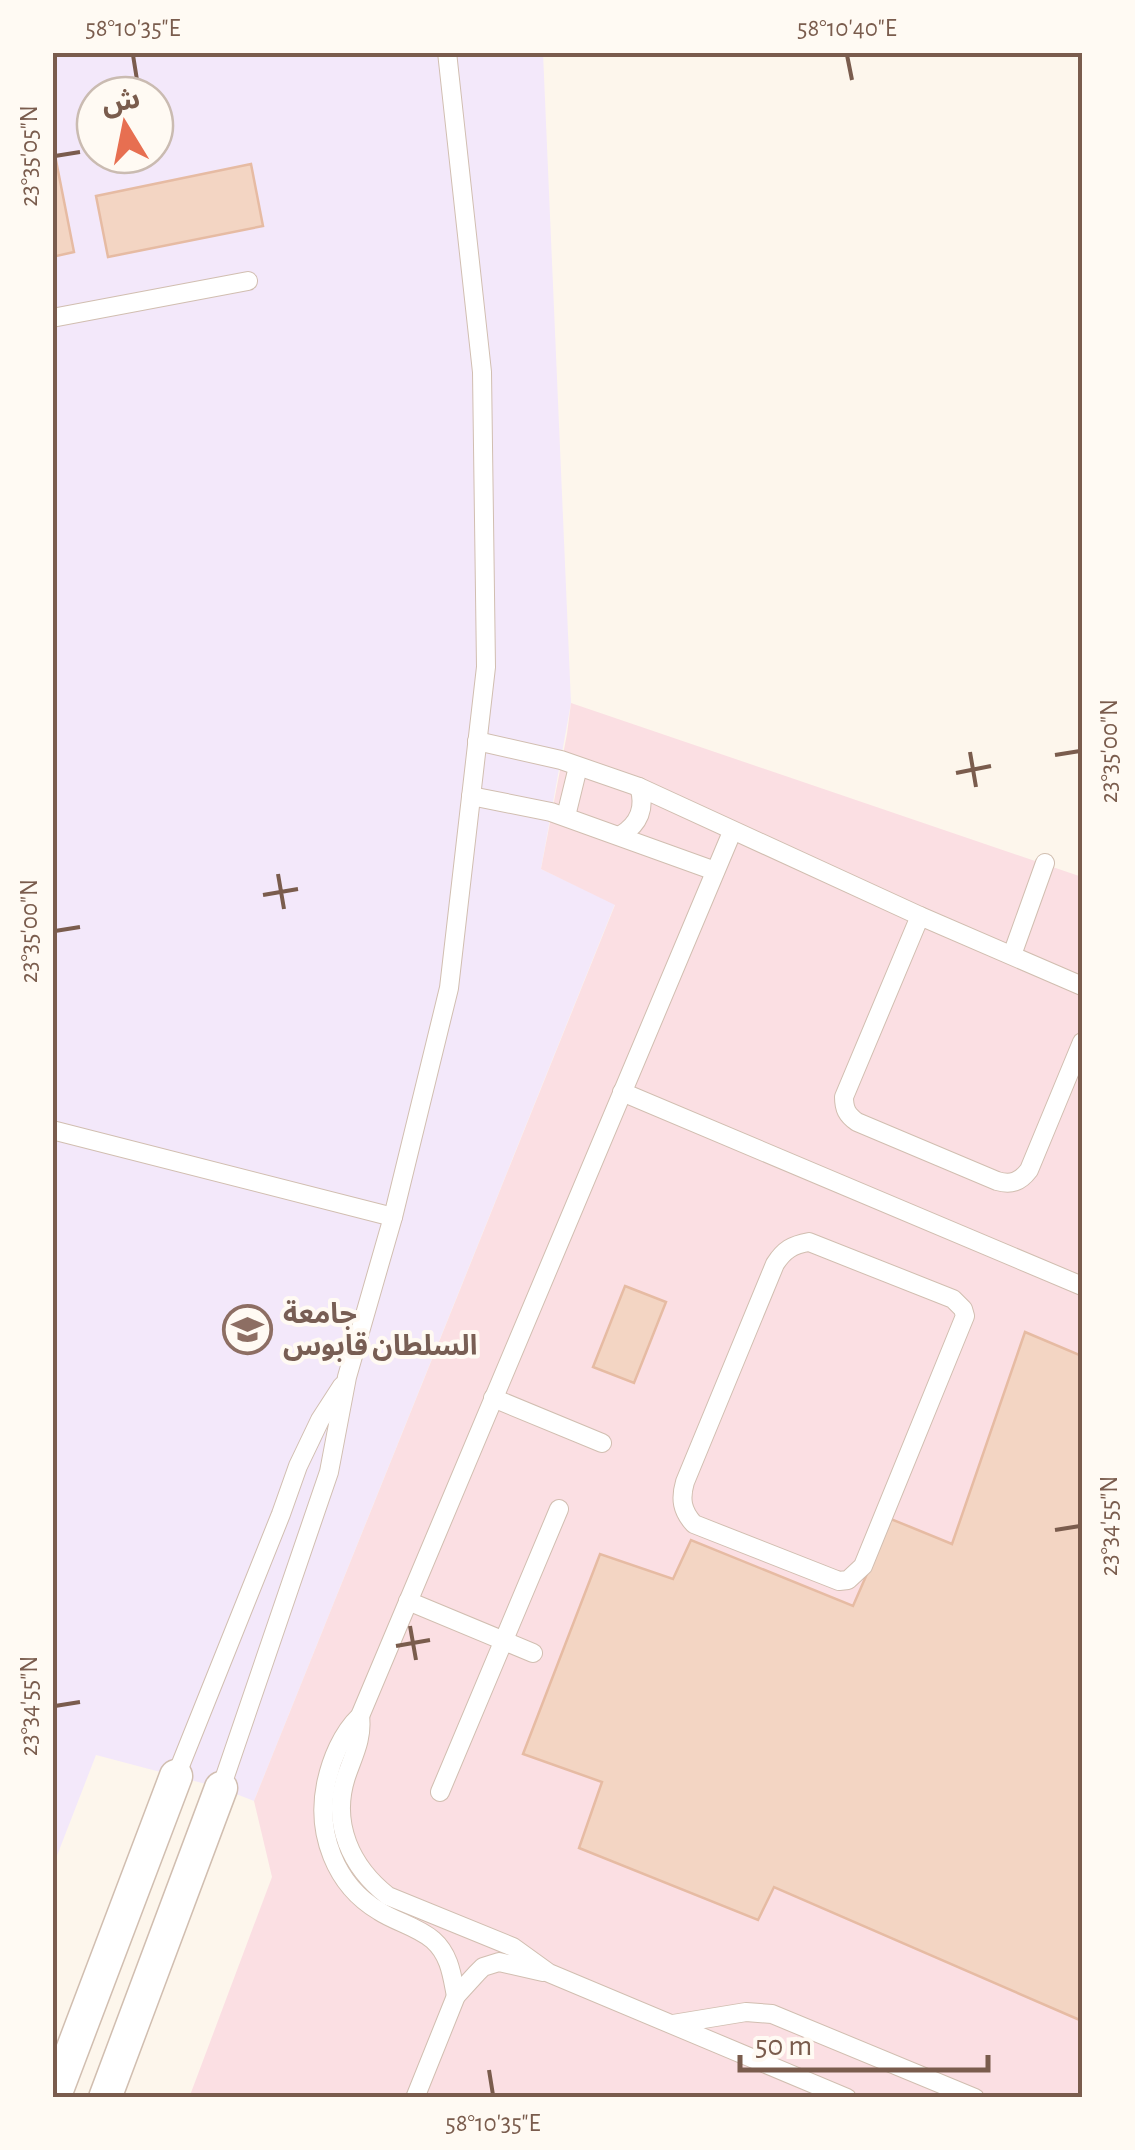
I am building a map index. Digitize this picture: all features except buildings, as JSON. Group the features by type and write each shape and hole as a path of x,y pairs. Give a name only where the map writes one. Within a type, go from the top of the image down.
{"street":[{"path":"54,2098 176,1776"},
{"path":"106,2098 221,1788"}],"lane":[{"path":"221,1788 329,1472 347,1377 393,1218 450,988 486,666 482,372 447,52"},
{"path":"52,318 248,281"},
{"path":"478,741 578,767 639,788 1082,986"},
{"path":"566,816 578,767"},
{"path":"621,835 636,824 640,815 639,788"},
{"path":"471,796 566,816 715,871"},
{"path":"456,1996 442,1949 424,1934 378,1911 357,1895 342,1876 330,1852 322,1802 345,1734 360,1716 732,832"},
{"path":"1012,956 1045,862"},
{"path":"920,916 844,1097 848,1116 997,1181 1016,1182 1029,1170 1082,1042"},
{"path":"622,1092 1082,1286"},
{"path":"52,1130 393,1218"},
{"path":"809,1242 953,1299 964,1316 863,1566 848,1580 829,1578 694,1524 682,1505 685,1482 775,1264 794,1244 809,1242"},
{"path":"176,1776 298,1466 347,1377"},
{"path":"494,1398 602,1443"},
{"path":"440,1792 559,1508"},
{"path":"408,1602 533,1653"},
{"path":"360,1716 360,1741 341,1804 342,1825 357,1866 388,1896 512,1947 548,1973"},
{"path":"415,2098 456,1996 491,1964 508,1963 548,1973 844,2097"},
{"path":"671,2024 746,2012 772,2014 975,2098"}],"shaded area":[{"name":"جامعة السلطان قابوس","path":"53,53 543,53 571,703 541,869 615,904 254,1801 221,1788 96,1755 53,1866"},
{"path":"571,703 1082,877 1082,2097 189,2098 272,1877 254,1801 615,905 541,869"}],"place":[{"name":"جامعة السلطان قابوس","path":"248,1329"}]}
